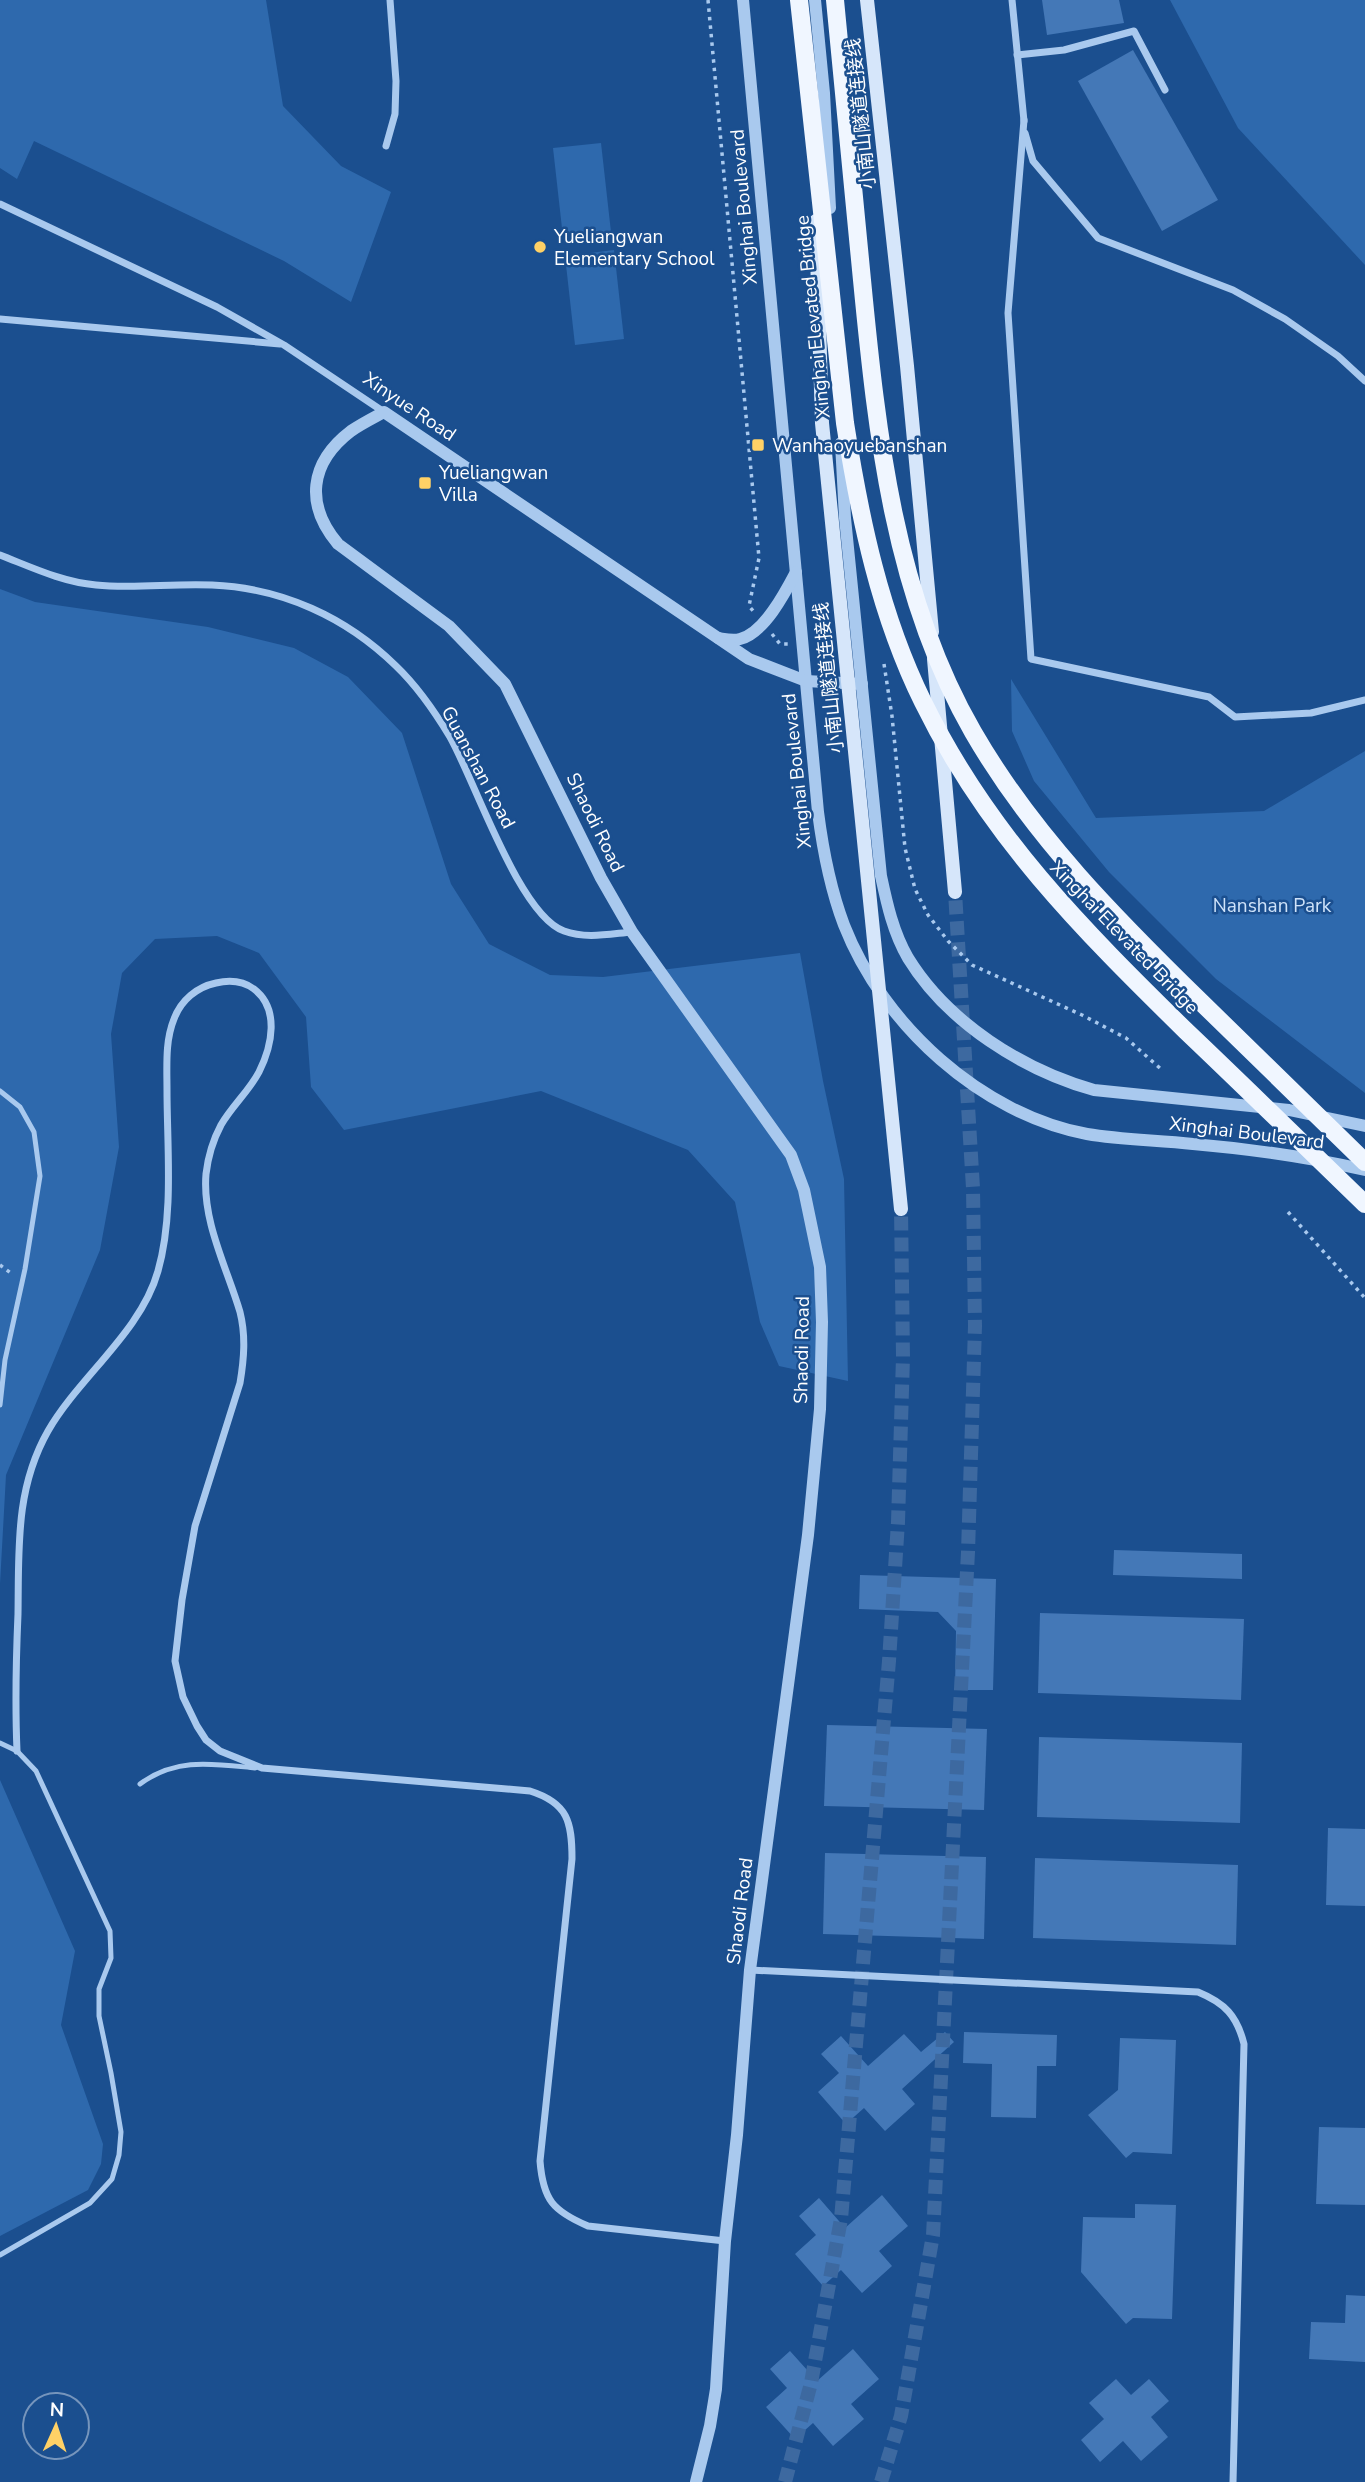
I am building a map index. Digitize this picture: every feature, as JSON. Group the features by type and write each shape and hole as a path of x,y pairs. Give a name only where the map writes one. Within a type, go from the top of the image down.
{"main road":[{"name":"Xinghai Elevated Bridge","path":"799,0 845,423 862,521 873,569 894,632 922,700 944,743 1002,832 1073,918 1365,1204"},
{"name":"Xinghai Elevated Bridge","path":"835,0 875,412 892,508 911,583 948,683 1002,778 1034,824 1067,863 1147,950 1365,1162"},
{"name":"小南山隧道连接线","path":"867,0 907,366 954,892"},
{"name":"小南山隧道连接线","path":"814,142 822,424 901,1209"}],"street":[{"path":"386,146 394,114 396,81 390,0"},
{"name":"Xinghai Boulevard","path":"743,0 823,852 845,927 866,969 897,1014 926,1046 958,1074 996,1100 1039,1120 1086,1134 1281,1153 1365,1170"},
{"name":"Xinghai Boulevard","path":"815,0 824,93 845,518 881,876 894,929 909,958 958,1016 1019,1060 1065,1082 1094,1090 1289,1110 1365,1126"},
{"path":"1012,0 1025,135 1033,161 1098,239 1233,290 1285,319 1338,356 1365,381"},
{"path":"1017,55 1064,50 1134,31 1166,90"},
{"path":"1024,120 1008,313 1031,659 1209,697 1235,717 1311,713 1365,700"},
{"name":"Xinyue Road","path":"0,204 217,307 284,345 749,659 806,681 862,684"},
{"path":"0,318 284,345"},
{"name":"Shaodi Road","path":"384,412 352,430 335,445 322,464 315,491 326,530 355,558 449,626 505,684 601,878 632,932 791,1155 804,1190 820,1266 822,1366 816,1457 750,1970 737,2135 725,2241 716,2389 696,2482"},
{"name":"Guanshan Road","path":"0,555 69,581 97,585 212,585 253,589 324,613 352,629 376,647 416,686 450,738 525,894 547,918 561,930 590,936 632,932"},
{"path":"716,638 737,640 749,636 778,604 796,572"},
{"path":"17,1751 15,1715 20,1534 25,1488 31,1465 50,1428 133,1319 148,1296 157,1275 166,1213 167,1049 169,1032 178,1010 191,995 213,984 233,981 246,984 257,991 265,1001 272,1024 267,1055 215,1137 206,1180 210,1218 240,1313 244,1363 195,1526 182,1600 176,1661 183,1697 206,1740 220,1751 262,1768 530,1791 547,1796 560,1807 569,1819 572,1859 540,2161 542,2183 555,2207 569,2218 588,2226 725,2241"},
{"path":"750,1970 1198,1992 1225,2007 1239,2024 1244,2044 1233,2482"}],"lane":[{"path":"0,1091 20,1107 34,1132 40,1176 5,1360 0,1405"},
{"path":"0,1742 17,1751 36,1771 110,1931 111,1958 99,1989 99,2016 121,2132 119,2155 112,2179 90,2203 0,2255"},
{"path":"140,1784 156,1772 174,1766 207,1763 262,1768"}],"path":[{"path":"708,0 759,558 749,606"},
{"path":"1288,1212 1365,1298"}],"green space":[{"path":"0,0 266,0 283,106 341,166 391,192 351,302 284,261 34,141 17,179 0,168"},
{"path":"1170,0 1365,0 1365,265 1238,128"},
{"path":"601,143 611,232 563,237 553,148"},
{"path":"614,250 624,339 575,345 565,256"},
{"path":"0,589 35,602 208,627 294,648 348,677 402,733 451,884 489,944 550,975 603,977 800,953 844,1179 848,1381 779,1366 760,1322 735,1202 688,1150 541,1091 344,1130 311,1087 306,1017 259,953 217,936 155,939 122,973 111,1034 119,1147 100,1250 6,1475 0,1584"},
{"name":"Nanshan Park","path":"1011,679 1096,818 1264,811 1365,751 1365,1093 1216,979 1109,872 1034,781 1012,731"},
{"path":"0,1780 75,1951 61,2025 103,2144 101,2164 88,2190 0,2236"}],"building":[{"path":"1042,0 1119,0 1124,23 1047,35"},
{"path":"1133,50 1218,200 1162,231 1078,81"},
{"path":"1114,1550 1242,1554 1242,1579 1113,1575"},
{"path":"860,1575 996,1579 993,1690 955,1690 956,1631 938,1612 859,1609"},
{"path":"1040,1613 1244,1619 1241,1700 1038,1693"},
{"path":"827,1725 987,1729 984,1810 824,1806"},
{"path":"1039,1737 1242,1743 1240,1823 1037,1817"},
{"path":"1328,1828 1365,1829 1365,1906 1326,1905"},
{"path":"825,1853 986,1857 984,1939 823,1934"},
{"path":"1035,1858 1238,1865 1236,1945 1033,1938"},
{"path":"945,2032 954,2042 902,2089 915,2104 885,2131 864,2108 846,2124 818,2092 839,2073 821,2054 841,2036 868,2066 904,2034 921,2052"},
{"path":"964,2032 1057,2035 1056,2066 1037,2066 1036,2118 991,2117 992,2064 963,2063"},
{"path":"1120,2038 1176,2040 1172,2154 1133,2152 1126,2158 1088,2115 1118,2090"},
{"path":"1319,2127 1365,2128 1365,2205 1316,2204"},
{"path":"882,2195 908,2226 879,2251 892,2266 862,2293 841,2270 823,2286 795,2254 816,2235 799,2216 819,2198 845,2228"},
{"path":"1135,2204 1176,2205 1172,2319 1133,2318 1126,2324 1081,2272 1083,2217 1135,2218"},
{"path":"1346,2295 1365,2296 1365,2362 1309,2359 1311,2322 1345,2323"},
{"path":"853,2349 879,2379 851,2404 864,2419 833,2446 813,2423 795,2439 766,2407 787,2388 770,2369 790,2351 817,2381"},
{"path":"1116,2379 1131,2395 1149,2379 1169,2401 1151,2417 1168,2437 1141,2461 1123,2441 1100,2462 1081,2440 1104,2419 1089,2403"}],"tunnel":[{"path":"881,2482 901,2416 933,2235 968,1552 975,1326 973,1188 955,892"},
{"path":"785,2482 811,2383 841,2219 889,1661 898,1522 903,1357 901,1209"}],"place":[{"name":"Yueliangwan Elementary School","path":"540,247"},
{"name":"Wanhaoyuebanshan","path":"758,445"},
{"name":"Yueliangwan Villa","path":"425,483"}]}
